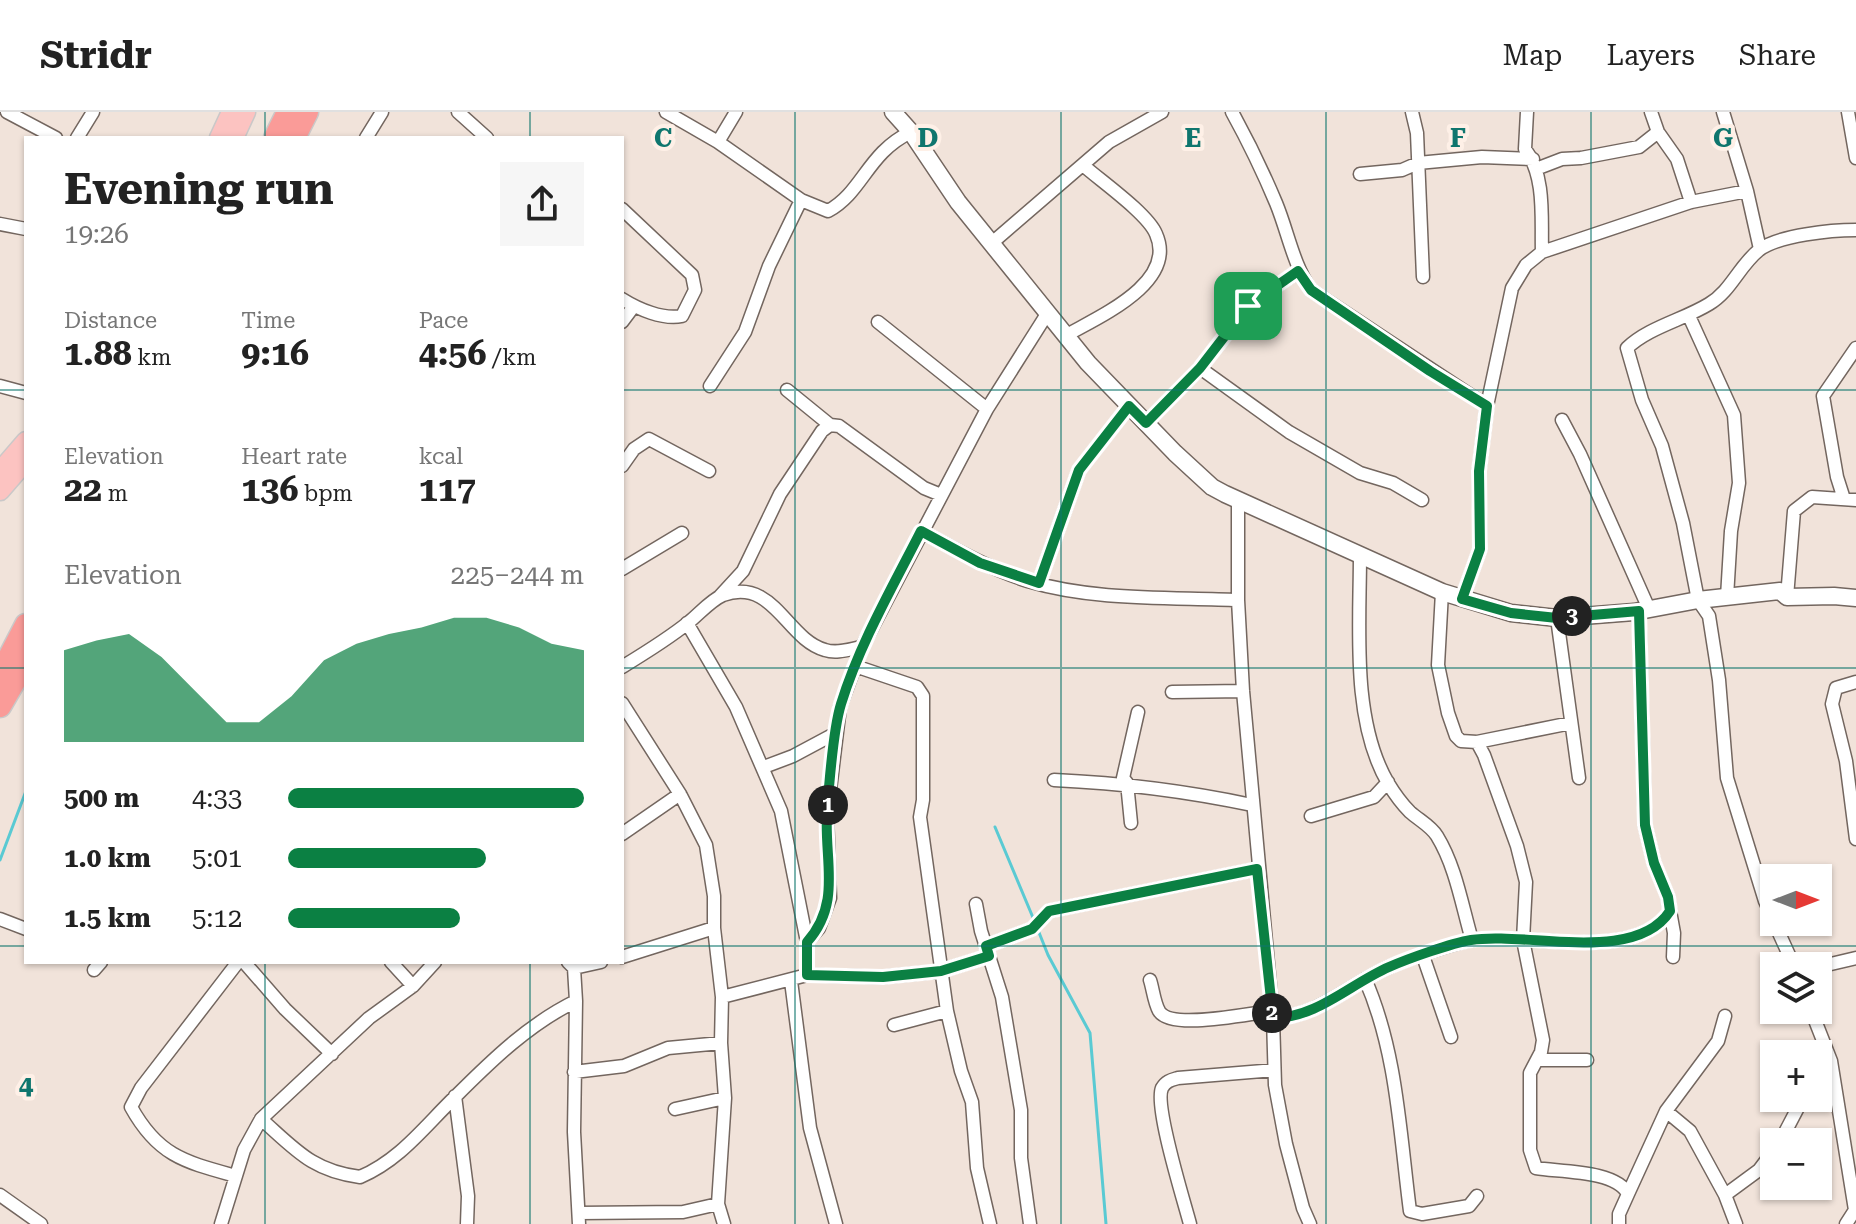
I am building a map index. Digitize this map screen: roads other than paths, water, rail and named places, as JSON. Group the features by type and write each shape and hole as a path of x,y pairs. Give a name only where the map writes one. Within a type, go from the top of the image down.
{"highway":[{"path":"276,136 288,112"},
{"path":"295,136 307,112"},
{"path":"0,675 24,629"},
{"path":"0,706 24,665"}],"main road":[{"path":"220,136 231,112"},
{"path":"235,136 246,112"},
{"path":"0,471 24,443"},
{"path":"0,491 24,463"}],"street":[{"path":"7,112 52,136"},
{"path":"78,136 93,112"},
{"path":"367,136 382,112"},
{"path":"458,112 485,136"},
{"path":"666,112 718,142 801,200 828,211 842,203 877,155 893,140 911,132"},
{"path":"718,142 736,112"},
{"path":"893,112 911,132 958,202 1065,336 1175,453 1212,487 1238,501 1442,592 1511,613 1557,618 1644,610 1698,600 1780,591 1787,597 1856,598"},
{"path":"993,242 1109,142 1162,112"},
{"path":"1232,112 1275,202 1298,271 1311,290 1487,406"},
{"path":"1412,112 1417,133 1423,277"},
{"path":"1527,112 1525,149 1539,181 1542,252"},
{"path":"1651,112 1658,132 1677,159 1691,202"},
{"path":"1723,112 1747,191 1760,249"},
{"path":"1848,112 1856,158"},
{"path":"1360,174 1402,170 1418,163 1482,157 1534,164 1581,158 1639,147 1658,132"},
{"path":"1065,336 1120,306 1155,274 1160,254 1156,233 1135,209 1084,166"},
{"path":"1462,599 1480,549 1479,471 1487,406 1512,288 1526,265 1542,252 1691,202 1747,191"},
{"path":"710,386 745,332 769,266 801,200"},
{"path":"624,211 692,275 695,290 682,316 672,318 624,300"},
{"path":"0,224 24,229"},
{"path":"1760,885 1727,778 1709,616 1698,600 1683,523 1662,446 1642,400 1627,348 1638,338 1689,316 1722,296 1760,249 1798,236 1832,230 1856,230"},
{"path":"1146,423 1200,368 1248,306 1298,271"},
{"path":"624,319 634,306"},
{"path":"807,942 819,928 830,898 827,815 836,733 840,707 862,647 987,409 1047,314"},
{"path":"1689,316 1734,415 1739,483 1731,531 1727,597"},
{"path":"878,322 987,409"},
{"path":"1850,499 1837,477 1823,396 1856,348"},
{"path":"1200,368 1289,432 1360,473 1393,483 1422,500"},
{"path":"0,386 24,392"},
{"path":"787,390 830,425 839,426 924,488 941,495"},
{"path":"1039,583 1079,470 1129,406"},
{"path":"1562,420 1580,454 1644,610 1645,825 1654,863 1668,897 1674,933 1673,957"},
{"path":"624,666 687,623 720,596 743,571 780,494 822,431 830,425"},
{"path":"624,463 634,449 649,439 709,471"},
{"path":"1787,597 1794,511 1812,497 1850,499"},
{"path":"1238,501 1238,600 1243,691 1272,1014 1274,1070 1286,1144 1310,1224"},
{"path":"921,531 980,563 1039,583 1082,592 1238,600"},
{"path":"624,568 682,533"},
{"path":"1360,555 1363,696 1374,750 1388,782 1409,811 1436,833 1450,863 1472,940"},
{"path":"743,571 745,591"},
{"path":"720,596 745,591 770,603 823,650 839,652 862,647"},
{"path":"1442,592 1438,665 1456,736 1461,741 1477,742 1571,723"},
{"path":"1557,618 1579,778"},
{"path":"687,623 736,707 764,767 784,824 807,942 807,975"},
{"path":"855,666 917,687 923,696 923,800 920,817 947,1011 972,1102 977,1168 990,1224"},
{"path":"1856,682 1836,688 1832,704 1846,761 1856,839"},
{"path":"1172,692 1243,691"},
{"path":"624,706 680,794 706,845 714,896 714,928 722,997 725,1098 718,1204 724,1224"},
{"path":"1131,823 1127,783 1123,778 1138,712"},
{"path":"764,767 793,756 836,733"},
{"path":"1477,742 1497,787 1526,882 1523,940 1543,1040 1541,1052 1530,1073 1530,1150 1536,1168 1570,1170 1608,1179 1625,1187 1628,1194"},
{"path":"1054,780 1127,783 1188,791 1252,805"},
{"path":"1311,816 1374,797 1388,782"},
{"path":"624,833 680,794"},
{"path":"722,997 807,975 883,977 941,971 1032,929 1049,911 1257,869"},
{"path":"976,904 1002,997 1021,1110 1021,1158 1030,1224"},
{"path":"1150,980 1160,1012 1170,1020 1272,1014 1289,1018 1318,1007 1390,966 1472,940 1610,943 1661,924 1670,911"},
{"path":"0,919 24,928"},
{"path":"624,956 714,928"},
{"path":"1423,956 1451,1037"},
{"path":"1832,964 1856,958"},
{"path":"236,1176 183,1161 145,1131 131,1107 141,1088 239,964"},
{"path":"243,964 332,1054"},
{"path":"393,964 413,986"},
{"path":"221,1224 244,1150 261,1119 369,1018 413,986 433,964"},
{"path":"571,965 576,1001 574,1072 579,1219 683,1212 718,1204"},
{"path":"1365,979 1378,1009 1388,1055 1410,1211 1422,1214 1469,1206 1477,1196"},
{"path":"791,981 810,1128 836,1224"},
{"path":"261,1119 300,1154 323,1169 360,1177 397,1156 455,1096 530,1027 576,1001"},
{"path":"894,1025 947,1011"},
{"path":"1619,1224 1619,1214 1666,1111 1694,1071 1705,1062 1718,1041 1725,1016"},
{"path":"574,1072 624,1066 668,1048 721,1043"},
{"path":"1537,1060 1587,1060"},
{"path":"1832,1067 1855,1210 1846,1224"},
{"path":"1190,1224 1167,1135 1161,1098 1163,1086 1178,1078 1274,1070"},
{"path":"455,1096 468,1196 467,1224"},
{"path":"675,1109 725,1098"},
{"path":"1666,1111 1690,1131 1725,1195 1736,1224"},
{"path":"1725,1195 1760,1169"},
{"path":"0,1195 41,1224"}],"waterway":[{"path":"0,860 24,796"},
{"path":"995,827 1034,920"},
{"path":"1038,930 1090,1033 1106,1224"}]}
